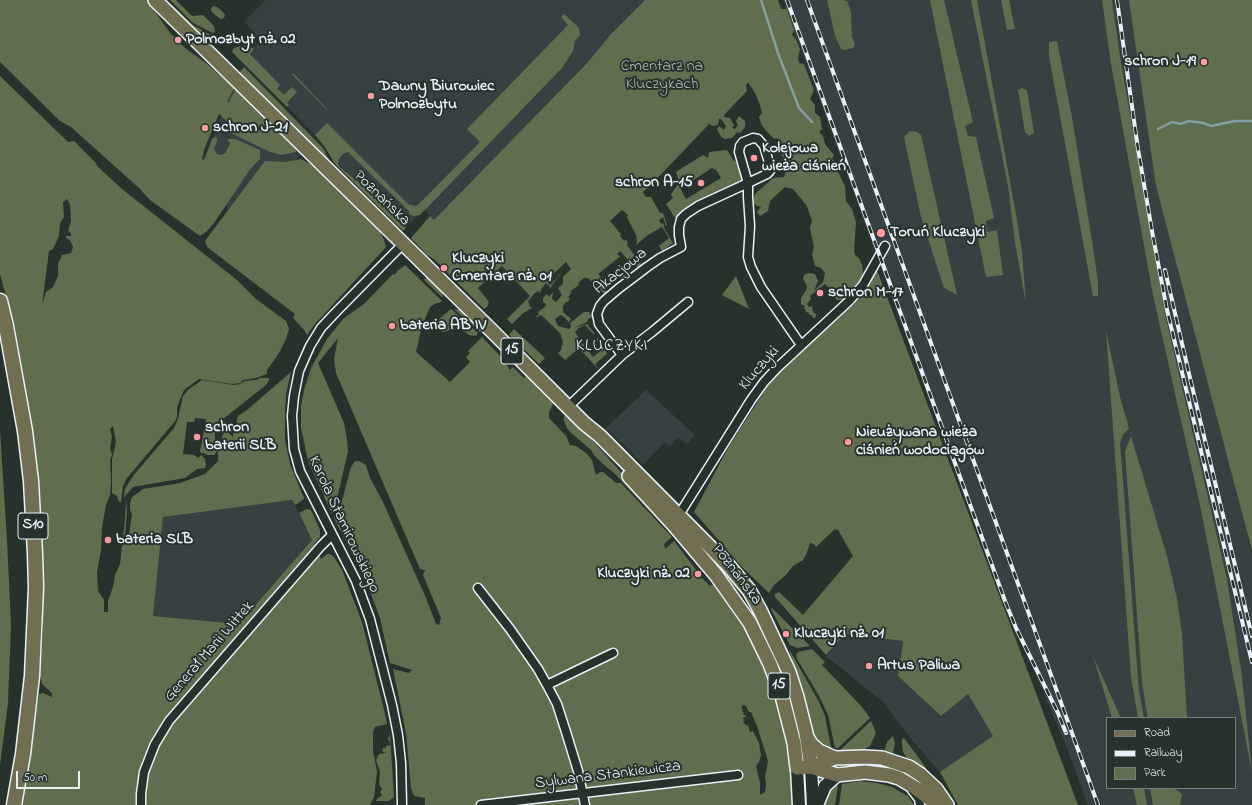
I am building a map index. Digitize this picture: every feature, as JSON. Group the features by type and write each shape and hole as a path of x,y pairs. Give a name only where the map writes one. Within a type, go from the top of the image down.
{"highway":[{"name":"S10","path":"0,301 25,431 30,481 36,587 32,676 24,747 14,805"}],"main road":[{"name":"Poznańska","path":"155,0 488,327 584,423 596,440 676,520 728,565 749,590 770,629 789,672 806,733 810,767"},
{"name":"Poznańska","path":"676,520 730,592 750,622 760,642 782,696 794,743 797,768 810,767 835,758 870,757 895,762 909,767 933,785 936,803"},
{"name":"Poznańska","path":"806,733 811,744 819,751 835,758"},
{"name":"Poznańska","path":"810,767 837,774 875,772 889,775 906,781 936,803"},
{"path":"810,767 813,805"},
{"path":"797,768 799,805"},
{"path":"818,805 825,786 837,774"}],"street":[{"name":"Akacjowa","path":"622,355 599,324 597,314 602,303 647,267 681,247 678,230 681,219 686,214 698,206 757,179 767,174 770,169 762,143 756,138 741,144 739,152 748,183"},
{"path":"748,183 750,226 748,257 761,287 802,345"},
{"name":"Karola Stamirowskiego","path":"402,805 401,763 398,735 392,705 370,619 356,581 300,471 294,449 292,416 297,378 310,346 321,328 403,244"},
{"name":"Kluczyki","path":"676,520 757,391 777,368 849,301 863,285 885,246"},
{"path":"568,408 622,355 688,302"},
{"name":"Generał Marii Wittek","path":"140,805 143,780 148,760 155,744 169,721 332,535"},
{"path":"478,588 510,629 538,668 548,685 557,704 578,770 585,805"},
{"path":"548,685 613,653"},
{"name":"Sylwana Stankiewicza","path":"481,805 738,775"},
{"path":"906,781 920,805"}],"shaded area":[{"path":"266,0 645,0 612,33 587,63 434,220 424,209 406,227 334,160 325,145 233,51 252,49 262,40 244,22"},
{"path":"783,0 1140,0 1222,427 1252,556 1252,805 1088,805 1065,743 1005,607"},
{"path":"236,86 303,153 232,214 199,169 231,94"},
{"path":"646,390 695,435 687,444 678,437 670,447 665,442 643,464 606,428"},
{"path":"292,500 312,540 239,624 153,616 163,517"},
{"path":"845,634 903,641 898,676 941,716 968,694 1012,744 940,772 912,740 883,702 826,656"}],"green space":[{"path":"0,0 148,0 156,8 154,10 170,33 185,48 235,87 227,102 229,102 236,88 297,148 296,152 282,155 270,152 237,136 223,129 229,123 219,114 204,150 202,159 204,160 212,139 215,137 217,138 217,141 214,149 217,154 222,155 226,152 230,143 227,139 235,139 260,150 260,159 251,168 214,223 200,236 150,200 139,188 71,127 60,121 0,62"},
{"path":"170,0 176,0 192,16 203,15 214,26 215,32 213,33 193,23"},
{"name":"Cmentarz na Kluczykach","path":"645,0 778,0 781,9 787,9 794,30 792,35 796,39 800,49 798,58 799,63 804,64 814,90 810,99 815,105 815,113 820,117 822,129 819,132 823,136 825,144 834,155 832,159 836,163 837,170 845,186 846,201 852,209 856,222 854,250 855,255 859,258 862,265 863,272 861,279 845,300 837,300 825,284 810,296 811,299 807,304 809,307 812,306 813,312 816,314 816,317 814,318 806,312 804,308 805,306 801,304 801,298 807,289 803,279 804,275 809,273 815,274 818,281 814,291 823,282 825,273 821,268 815,266 812,255 814,247 810,228 812,221 807,206 793,189 785,187 770,201 768,211 760,216 757,212 761,207 755,205 752,199 756,193 773,178 784,177 786,171 785,162 780,151 777,150 777,145 780,142 778,139 773,138 762,126 759,117 762,113 760,105 748,82 746,85 747,91 725,114 724,117 730,118 734,125 732,128 735,129 738,125 736,121 739,116 745,121 745,127 740,133 737,132 732,138 725,139 721,137 717,129 719,126 724,130 726,126 721,119 719,119 718,125 710,125 710,123 643,192 646,197 651,197 660,213 663,213 667,225 666,226 663,217 659,220 661,224 663,223 665,230 673,243 662,251 659,246 669,238 662,227 648,235 636,245 636,235 627,217 628,215 622,210 610,221 621,234 620,236 624,241 626,239 628,243 627,245 642,265 638,268 620,251 617,254 619,256 622,255 598,274 601,277 599,279 604,286 603,287 607,292 605,295 594,282 588,278 584,278 578,283 579,285 569,292 572,291 568,298 570,298 563,306 563,312 571,319 569,322 562,315 555,319 558,326 570,329 570,323 584,312 589,312 589,314 594,317 589,318 587,322 574,328 587,324 595,334 594,335 585,325 575,332 579,338 577,340 579,342 581,341 593,357 603,349 596,339 598,338 607,354 595,364 599,370 579,348 565,360 558,353 561,350 563,342 560,333 541,315 536,316 539,315 538,312 545,307 546,304 543,302 543,298 547,294 549,297 553,292 552,299 556,302 562,295 558,288 563,284 563,277 571,269 566,262 551,276 552,277 548,283 550,285 559,276 558,275 561,274 551,288 546,283 540,293 538,291 535,293 528,301 530,307 532,308 522,314 512,324 507,319 530,296 502,266 478,288 489,302 487,307 484,309 411,238 430,216 434,220 587,63 612,33"},
{"path":"827,0 847,1 851,12 852,37 855,44 853,48 845,50 841,49 835,35"},
{"path":"930,0 944,0 973,122 965,126 968,136 976,137 994,218 986,221 987,232 997,230 1003,275 986,277"},
{"path":"971,0 977,0 1017,220 1022,252 1026,304 1015,242 1008,186"},
{"path":"1001,0 1009,0 1015,29 1007,30"},
{"path":"1102,0 1112,0 1121,63 1166,319 1227,579 1242,677 1252,772 1200,505 1153,295 1111,64"},
{"path":"1129,0 1252,0 1252,551 1156,186"},
{"path":"171,4 193,25 211,35 205,37 197,35 180,18"},
{"path":"213,6 217,7 223,12 225,15 224,18 220,19 212,12 211,9"},
{"path":"564,14 579,28 580,35 575,41 573,51 562,68 420,215 414,216 409,214 409,211 348,152 343,154 339,159 338,164 340,167 405,221 406,228 403,231 335,164 315,135 327,123 408,204 415,206 418,205 480,142 467,129 568,25 561,17"},
{"path":"1057,41 1072,117 1092,241 1098,282 1098,296 1093,296 1049,56 1049,42"},
{"path":"248,45 254,49 250,54 280,85 277,89 284,95 292,87 297,92 287,103 289,105 287,107 232,52 233,49 237,47"},
{"path":"244,67 323,148 331,164 237,75"},
{"path":"292,74 294,74 327,109 326,109"},
{"path":"0,76 68,142 74,141 96,163 97,166 122,189 237,280 256,299 286,321 289,329 286,339 279,353 267,370 267,374 256,378 243,380 240,383 232,384 199,379 184,390 177,407 176,420 127,478 123,486 121,502 119,502 117,496 112,493 112,460 116,442 113,426 110,429 112,437 110,449 112,455 110,460 110,495 106,505 102,527 101,550 97,572 98,591 104,600 104,612 108,612 108,601 115,575 120,564 126,499 127,512 125,534 127,536 129,535 132,514 130,510 130,503 132,497 143,489 180,483 205,474 218,461 218,450 222,447 222,437 224,432 228,432 233,437 234,430 240,425 236,422 238,416 291,372 286,394 285,440 290,464 304,499 295,505 292,500 163,517 153,616 239,624 312,540 299,513 307,509 311,510 320,530 320,537 314,544 321,559 327,554 330,554 334,557 342,570 362,622 387,724 375,727 373,732 373,750 377,772 374,797 370,805 22,805 39,694 43,693 52,697 52,693 42,684 40,675 43,633 43,568 35,443 15,328 0,274","holes":["67,199 70,205 71,221 68,231 71,233 71,236 66,236 66,238 70,240 73,247 71,253 62,255 58,264 58,276 53,287 46,292 42,305 49,251 53,249 59,236 60,223 64,217 63,202"]},
{"path":"1022,88 1027,90 1034,133 1029,136 1025,132 1018,90"},
{"path":"910,131 917,132 921,135 957,295 944,288 921,217 904,137"},
{"path":"727,150 734,161 738,161 745,181 675,218 666,204 673,198 671,194 678,184 686,199 721,178 716,170 712,168 681,188 676,172 703,155 708,158 709,152"},
{"path":"301,159 317,167 382,230 380,232 386,247 315,324 307,335 293,318 295,314 207,247 205,241 265,161 285,162"},
{"path":"405,265 442,301 430,307 422,326 416,352 450,382 470,362 466,357 470,353 468,351 482,337 502,358 510,370 513,367 524,378 526,376 539,384 552,399 553,404 549,412 549,418 566,436 570,445 576,446 586,453 592,460 596,475 603,472 616,483 621,483 672,537 664,544 665,549 674,541 697,571 696,573 700,579 702,578 710,586 713,584 726,596 757,649 770,680 781,714 791,767 793,805 425,805 425,798 415,796 413,794 411,788 406,733 393,669 409,673 412,670 390,663 380,618 366,581 334,518 336,506 338,504 337,508 340,508 351,467 355,461 359,461 366,465 370,478 383,502 436,624 439,625 441,618 423,575 425,570 420,569 336,373 334,359 338,338 318,363 344,423 347,440 348,451 332,514 308,461 301,428 301,406 304,390 311,368 327,339 344,318 364,304","holes":["744,705 749,712 751,712 757,726 768,761 765,777 765,792 760,795 760,783 756,766 761,755 759,743 753,731 750,732 748,725 746,726 743,721 745,720 743,719 744,717 747,717 743,714 744,712 742,712 743,710 741,707"]},
{"path":"877,270 1078,805 958,805 940,772 993,736 968,694 941,716 898,676 903,641 845,634 826,655 775,597 775,594 779,592 803,615 853,556 838,530 835,529 816,547 814,544 810,543 803,560 793,566 786,575 774,585 769,593 743,568 694,512 728,448 778,370 853,305"},
{"path":"428,276 442,291 443,298 424,280"},
{"path":"736,276 749,309 722,295"},
{"path":"451,309 478,333 476,336 469,335 456,325 448,331 440,331 438,328 439,319"},
{"path":"454,309 466,313 483,329 480,332"},
{"path":"514,329 545,358 539,364 509,335"},
{"path":"1106,331 1120,397 1129,428 1123,435 1120,442 1139,692 1144,717 1138,717 1131,677"},
{"path":"260,378 269,378 269,380 266,385 223,419 218,420 219,426 215,431 215,438 218,444 217,451 214,455 208,455 200,452 206,419 195,418 194,422 187,422 183,454 194,455 198,458 201,455 205,459 205,468 197,469 185,478 133,487 124,497 125,489 133,476 174,428 178,419 183,396 188,390 202,380 234,385"},
{"path":"567,415 567,418 570,417 582,429 676,533 672,535 614,473 570,432 564,421 564,416"},
{"path":"0,431 11,625 8,703 0,765"},
{"path":"1131,436 1167,556 1177,599 1182,634 1187,717 1148,717 1142,682 1125,451"},
{"path":"685,533 725,566 749,601 773,648 793,701 800,738 794,709 783,677 770,644 756,618 743,597 723,573"},
{"path":"772,608 810,646 797,648 790,645 771,609"},
{"path":"789,649 819,702 825,716 832,752 814,741"},
{"path":"812,649 825,662 822,665 862,707 870,718 838,748 835,748 828,715 818,694 797,659 796,655 798,652"},
{"path":"1093,656 1121,717 1112,717"},
{"path":"871,721 876,733 870,746 863,750 838,752"},
{"path":"390,734 394,797 389,801 376,801 382,795 380,792 382,789 379,784 380,772 376,760 379,754 386,753 382,751 384,747 386,749 386,746 390,745 388,739"},
{"path":"893,736 895,743 892,755 884,753 887,742"},
{"path":"904,738 929,774 906,757 903,752 902,745 902,739"},
{"path":"836,781 838,785 835,805 822,805 823,799"},
{"path":"861,781 892,787 908,796 914,805 839,805 842,784"},
{"path":"1133,789 1144,789 1147,805 1137,805"},
{"path":"1150,789 1175,789 1182,794 1180,805 1153,805"}],"waterway":[{"path":"761,0 778,53 799,108 812,122"},
{"path":"1158,129 1172,122 1181,124 1189,121 1211,126 1235,121 1252,121"}],"railway":[{"path":"787,0 1005,601 1016,628 1058,713 1066,733"},
{"path":"807,0 1098,805"},
{"path":"1117,0 1138,149 1167,310 1252,662"},
{"path":"1165,270 1252,636"}],"place":[{"name":"Polmozbyt nż. 02","path":"178,40"},
{"name":"schron J-19","path":"1204,62"},
{"name":"Dawny Biurowiec Polmozbytu","path":"371,96"},
{"name":"schron J-21","path":"205,128"},
{"name":"Kolejowa wieża ciśnień","path":"754,158"},
{"name":"schron A-15","path":"701,183"},
{"name":"Toruń Kluczyki","path":"881,233"},
{"name":"Kluczyki Cmentarz nż. 01","path":"444,268"},
{"name":"schron M-17","path":"820,293"},
{"name":"bateria AB IV","path":"392,326"},
{"name":"schron baterii SLB","path":"197,437"},
{"name":"Nieużywana wieża ciśnień wodociągów","path":"848,442"},
{"name":"bateria SLB","path":"108,540"},
{"name":"Kluczyki nż. 02","path":"698,574"},
{"name":"Kluczyki nż. 01","path":"786,634"},
{"name":"Artus Paliwa","path":"869,666"}],"district":[{"name":"KLUCZYKI","path":"612,347"}]}
